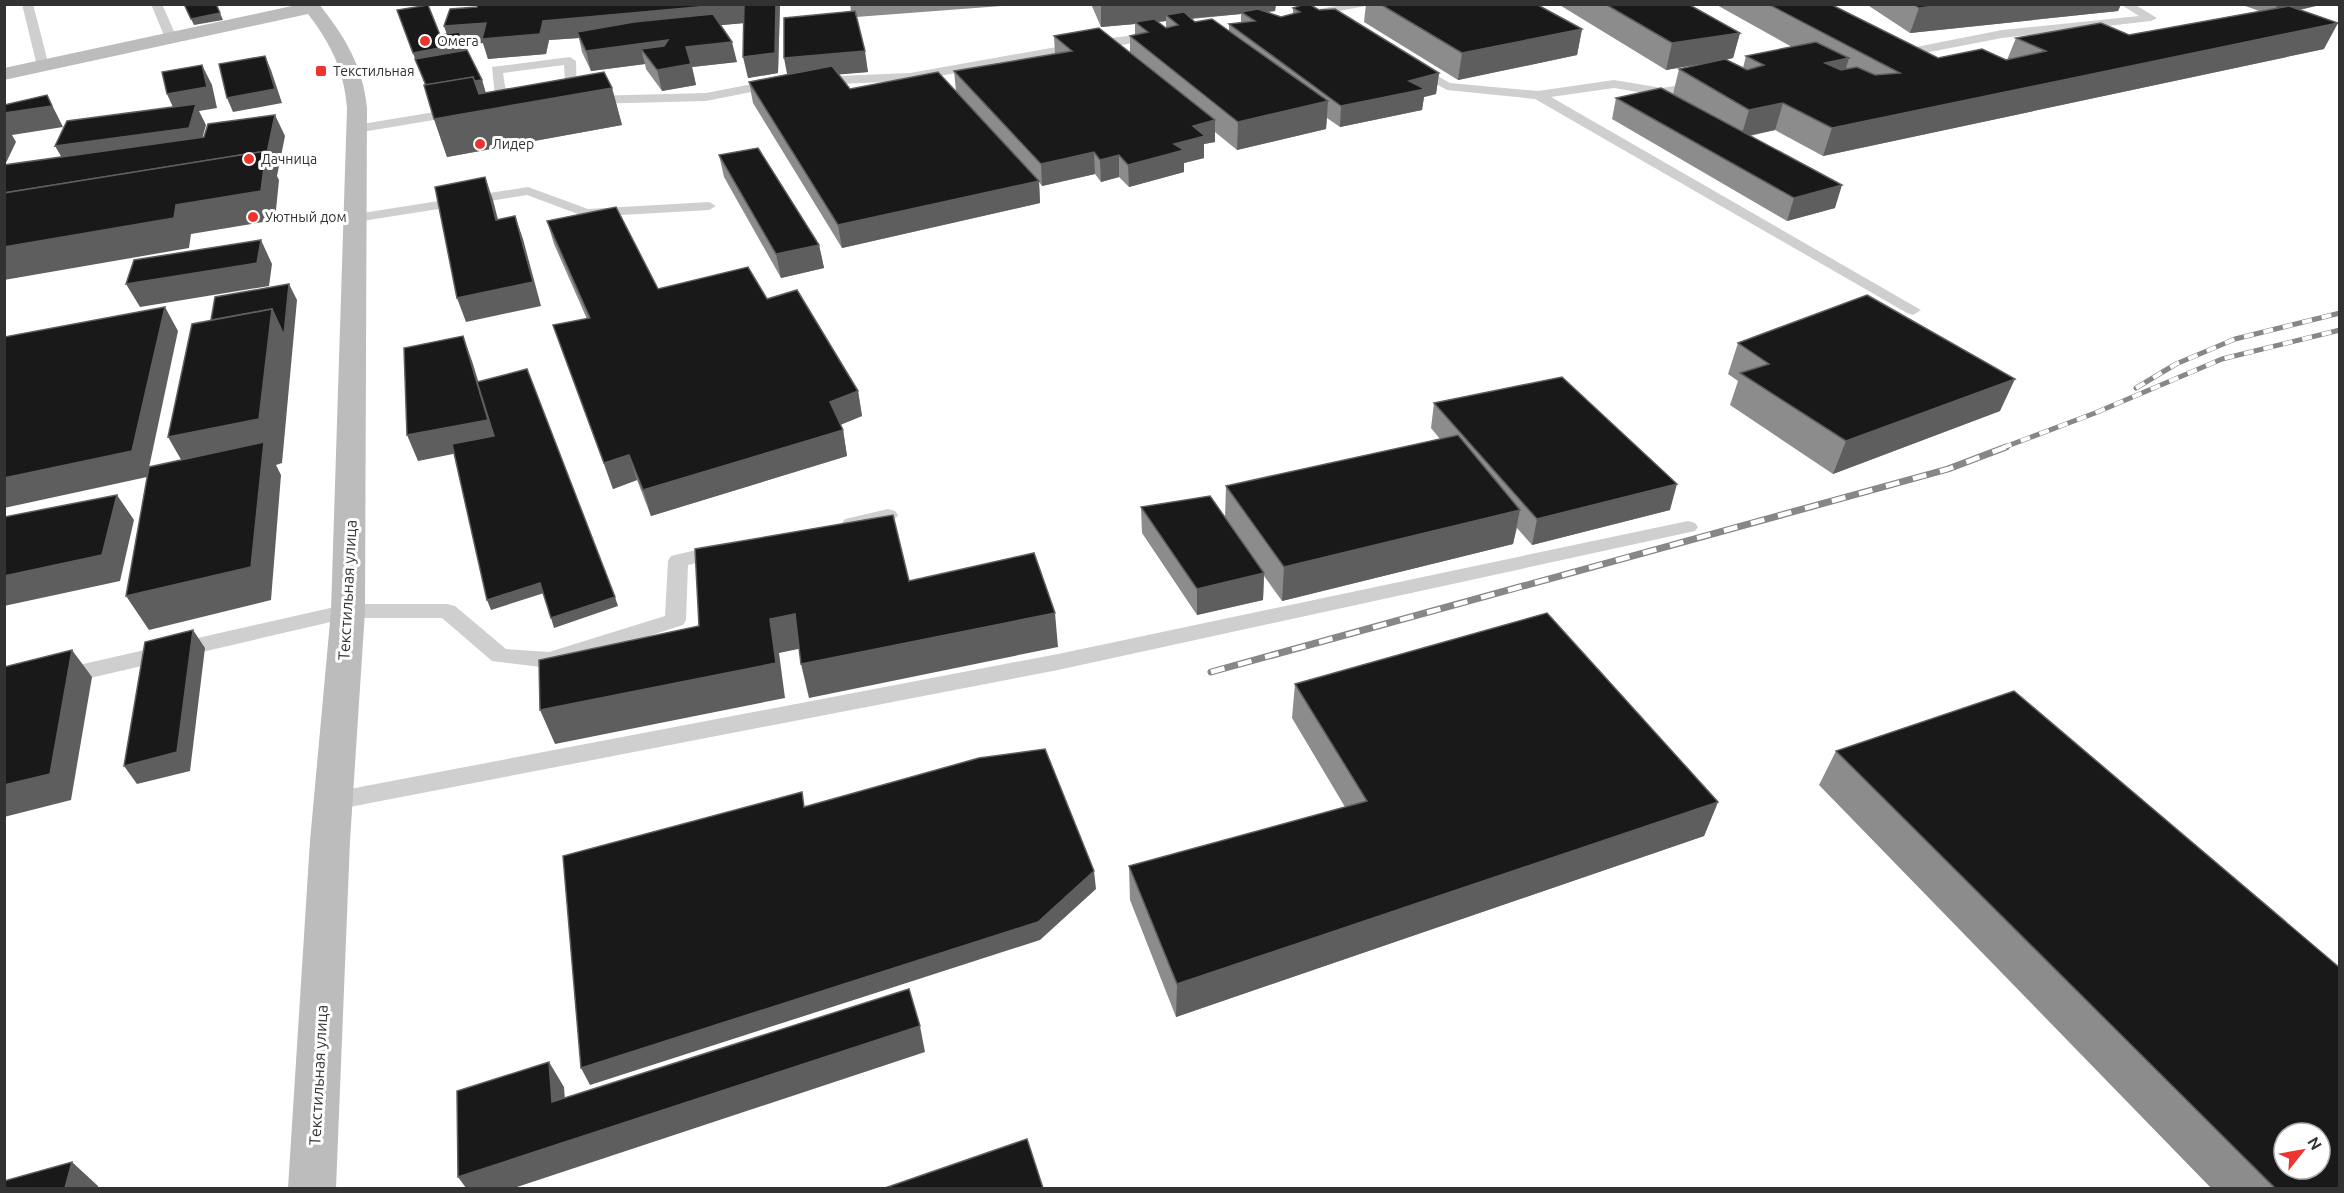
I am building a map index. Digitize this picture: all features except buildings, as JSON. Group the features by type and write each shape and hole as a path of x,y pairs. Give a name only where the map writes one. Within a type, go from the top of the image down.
{"main road":[{"path":"4,74 311,6"},
{"name":"Текстильная улица","path":"311,6 337,39 351,65 356,87 356,218 348,611 334,801 312,1188"}],"lane":[{"path":"27,4 42,66"},
{"path":"156,4 171,38"},
{"path":"1290,17 1371,4"},
{"path":"1884,35 1914,51 2002,34 2151,18 2125,4"},
{"path":"1322,12 1341,23"},
{"path":"501,105 496,69 570,61 567,100 706,97 769,84 910,77 1096,44 1168,34"},
{"path":"1399,57 1447,86 1538,95 1614,84 1662,92 1709,82"},
{"path":"1538,95 1913,310"},
{"path":"356,129 468,110"},
{"path":"356,218 528,191 586,213 709,206"},
{"path":"830,528 888,515"},
{"path":"334,801 1058,662 1688,526"},
{"path":"4,690 348,611 447,611 500,656 549,660 675,620 678,561 736,548"}],"railway":[{"path":"2136,388 2176,364 2235,339 2340,313"},
{"path":"2002,448 2095,413 2222,359 2340,330"},
{"path":"1211,672 1948,469 2006,447"}],"place":[{"name":"Омега","path":"425,41"},
{"name":"Текстильная","path":"321,71"},
{"name":"Лидер","path":"480,144"},
{"name":"Дачница","path":"249,159"},
{"name":"Уютный дом","path":"253,217"}]}
